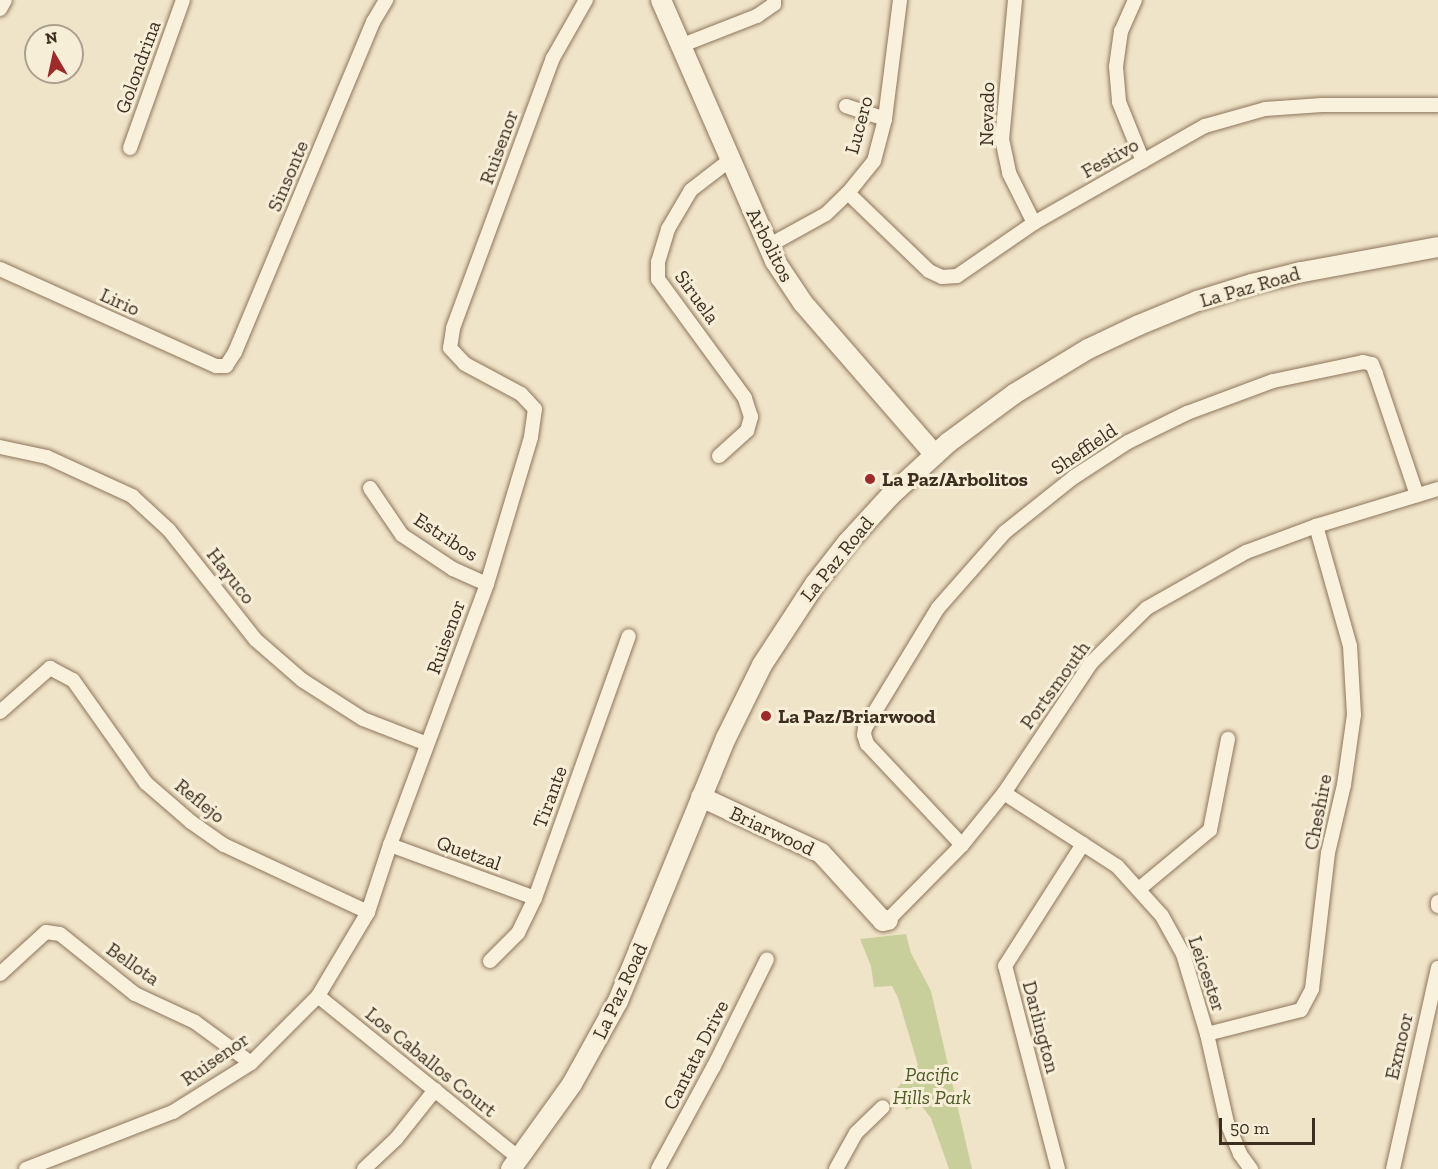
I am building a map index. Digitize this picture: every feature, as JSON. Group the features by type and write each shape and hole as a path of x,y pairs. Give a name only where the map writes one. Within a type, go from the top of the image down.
{"main road":[{"name":"Arbolitos","path":"661,0 768,246 803,303 935,455"},
{"name":"La Paz Road","path":"515,1164 572,1084 615,1008 742,703 797,609 861,528 935,455 976,421 1038,379 1112,337 1166,313 1226,291 1278,277 1438,247"},
{"name":"Briarwood","path":"701,797 821,853 883,921 888,920"}],"street":[{"path":"0,9 5,0"},
{"name":"Golondrina","path":"130,148 183,0"},
{"name":"Sinsonte","path":"226,366 235,352 373,22 386,0"},
{"name":"Ruisenor","path":"26,1169 173,1112 251,1063 318,996 368,912 390,845 487,584 531,437 535,409 521,394 465,364 450,348 453,328 553,58 586,0"},
{"path":"680,46 756,16 774,4 774,0"},
{"name":"Lucero","path":"768,246 826,214 848,193 874,161 885,119 900,0"},
{"name":"Nevado","path":"1015,0 1002,139 1009,173 1034,223"},
{"path":"1135,0 1121,32 1116,68 1119,102 1143,161"},
{"name":"Festivo","path":"848,193 929,272 942,277 957,276 1034,223 1205,126 1265,109 1322,105 1438,105"},
{"path":"846,106 885,119"},
{"name":"Siruela","path":"719,456 747,431 751,417 745,398 658,279 658,262 668,229 691,190 730,160"},
{"name":"Lirio","path":"0,270 216,366 226,366"},
{"name":"Sheffield","path":"962,845 867,744 864,735 865,728 938,608 1005,532 1074,477 1128,442 1187,413 1273,381 1363,362 1372,364 1417,495"},
{"name":"Hayuco","path":"0,447 47,457 132,496 169,530 256,640 302,680 363,719 427,744"},
{"name":"Estribos","path":"370,488 402,536 453,569 487,584"},
{"name":"Portsmouth","path":"888,920 962,845 1004,793 1091,663 1147,608 1246,552 1316,526 1438,489"},
{"name":"Cheshire","path":"1207,1034 1301,1010 1312,989 1328,853 1344,785 1354,715 1350,646 1316,526"},
{"name":"Tirante","path":"490,961 518,933 535,898 628,636"},
{"name":"Reflejo","path":"0,712 50,668 73,680 146,783 191,822 224,845 368,912"},
{"path":"1139,889 1210,830 1228,739"},
{"name":"Leicester","path":"1004,793 1117,866 1162,916 1183,954 1207,1034 1227,1123 1240,1154 1251,1169"},
{"name":"Darlington","path":"1058,1169 1005,966 1083,844"},
{"name":"Quetzal","path":"390,845 535,898"},
{"name":"Bellota","path":"0,974 46,933 60,934 135,994 195,1022 251,1063"},
{"name":"Cantata Drive","path":"658,1169 714,1066 767,959"},
{"name":"Exmoor","path":"1393,1169 1438,968"},
{"name":"Los Caballos Court","path":"318,996 435,1090 515,1164"},
{"path":"364,1169 396,1139 435,1090"},
{"path":"836,1169 856,1133 883,1107"}],"green space":[{"name":"Pacific Hills Park","path":"906,934 911,953 931,991 972,1169 949,1169 931,1118 920,1104 906,1110 897,1088 918,1065 898,998 892,986 874,987 871,966 860,939"}],"place":[{"name":"La Paz/Arbolitos","path":"870,479"},
{"name":"La Paz/Briarwood","path":"766,716"}]}
